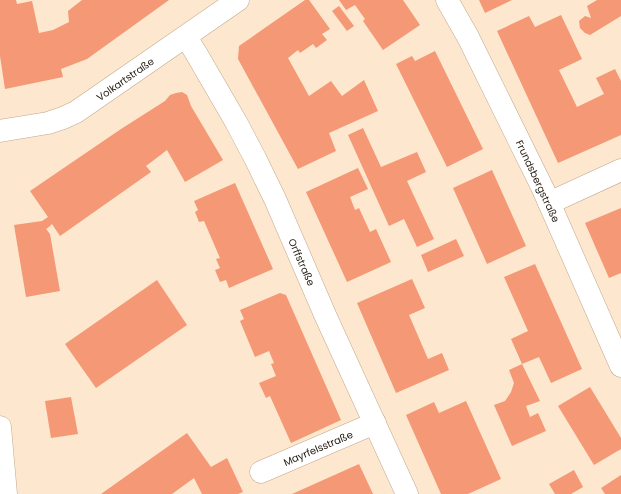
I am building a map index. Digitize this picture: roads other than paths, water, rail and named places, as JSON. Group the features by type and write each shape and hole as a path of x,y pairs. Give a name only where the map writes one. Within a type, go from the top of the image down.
{"street":[{"name":"Volkartstraße","path":"0,131 48,123 76,112 238,0"},
{"name":"Frundsbergstraße","path":"448,0 468,37 549,203 621,366"},
{"name":"Orffstraße","path":"186,37 232,115 275,199 326,317 407,494"},
{"path":"549,203 621,170"},
{"name":"Mayrfelsstraße","path":"261,472 374,423"},
{"path":"0,426 6,494"}]}
